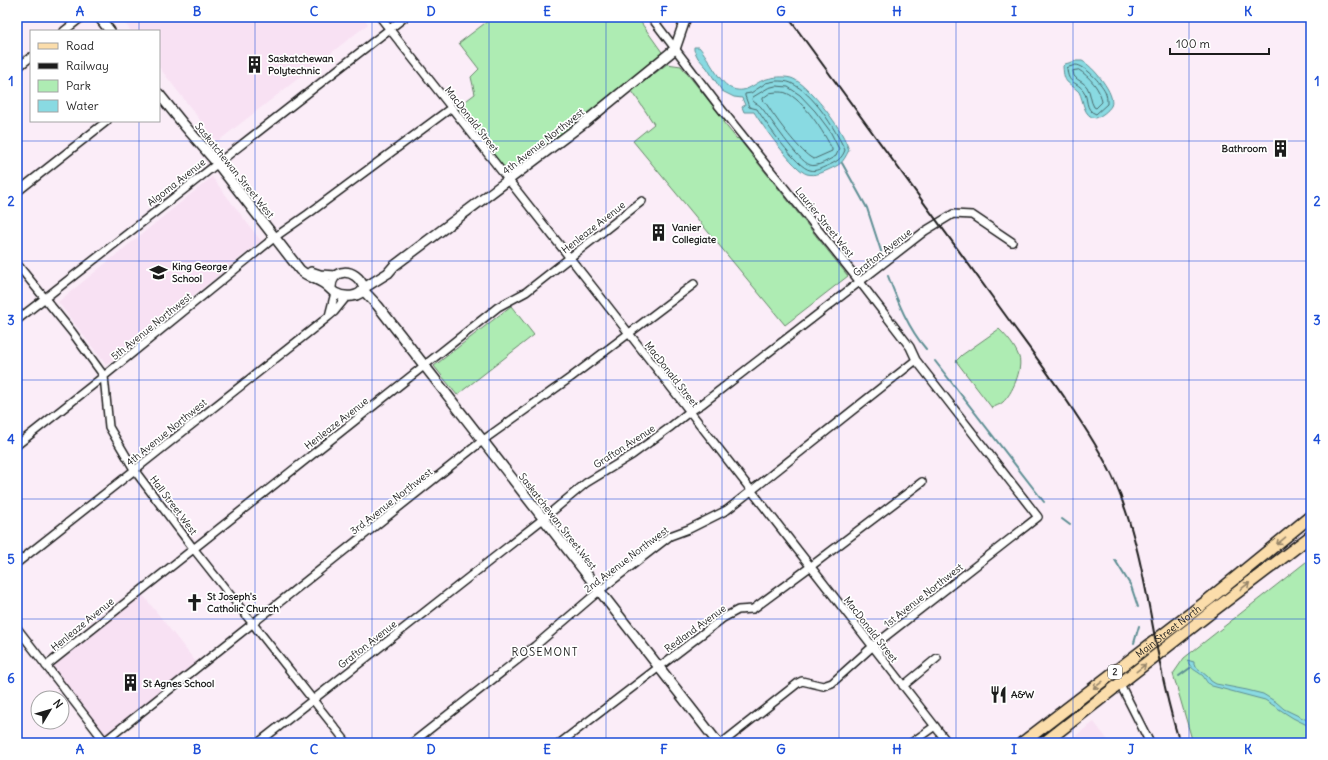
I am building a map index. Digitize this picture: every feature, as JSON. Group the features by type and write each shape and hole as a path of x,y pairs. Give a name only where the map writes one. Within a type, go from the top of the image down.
{"main road":[{"name":"Main Street North","path":"1022,743 1207,602 1311,516"},
{"name":"Main Street North","path":"1044,743 1311,536"}],"street":[{"path":"65,30 82,17"},
{"path":"99,17 109,30"},
{"name":"MacDonald Street","path":"380,17 596,291 751,492 948,743"},
{"name":"Algoma Avenue","path":"17,320 405,17"},
{"name":"Laurier Street West","path":"651,17 860,282 910,347 916,360 1038,517"},
{"path":"675,49 686,17"},
{"name":"4th Avenue Northwest","path":"361,291 388,273 394,266 584,123 675,49"},
{"path":"17,68 30,58"},
{"name":"Saskatchewan Street West","path":"160,95 217,163 294,260 296,265 306,275 321,282 333,291"},
{"name":"5th Avenue Northwest","path":"17,445 275,237 451,108"},
{"path":"17,192 106,122"},
{"name":"Henleaze Avenue","path":"46,666 498,307 526,292 642,202"},
{"name":"Grafton Avenue","path":"258,743 543,519 586,483 632,455 702,404 925,231 953,214 972,215 1012,242"},
{"name":"Saskatchewan Street West","path":"294,260 310,272 320,275 336,276"},
{"path":"17,264 72,332 104,376"},
{"name":"4th Avenue Northwest","path":"359,279 371,278 394,266"},
{"path":"328,317 333,291 332,280 336,276 346,272 351,273 359,279 361,291 347,296 333,291"},
{"name":"3rd Avenue Northwest","path":"106,742 482,441 570,378 694,284"},
{"name":"Saskatchewan Street West","path":"361,291 382,313 424,366 718,743"},
{"name":"4th Avenue Northwest","path":"17,563 328,317 347,296"},
{"name":"2nd Avenue Northwest","path":"412,743 535,646 599,591 670,536 689,529 727,510 916,360"},
{"name":"Hall Street West","path":"104,376 109,427 135,471 193,548 347,743"},
{"name":"Redland Avenue","path":"560,743 723,618 738,610 753,609 922,482"},
{"name":"1st Avenue Northwest","path":"722,743 798,683 802,681 823,686 832,683 872,647 1038,517"},
{"path":"19,634 106,742"},
{"path":"903,686 937,658"},
{"path":"1120,684 1150,743"},
{"path":"911,743 935,726"}],"shaded area":[{"path":"120,17 363,17 368,24 217,142 160,68 160,30 130,30"},
{"name":"King George School","path":"212,177 261,241 106,365 58,302"},
{"path":"139,590 199,666 105,741 70,697 70,690 65,690 46,666"},
{"path":"1094,722 1110,743 1066,743"}],"green space":[{"path":"493,17 637,17 664,55 508,177 455,109 475,94 471,77 479,69 459,43"},
{"path":"667,64 681,66 725,121 723,122 737,139 738,138 848,276 785,325 633,141 654,124 632,91"},
{"path":"511,306 534,335 457,395 434,366"},
{"path":"999,329 1008,338 1015,349 1020,362 1016,381 1010,393 1002,403 992,408 956,361 962,355"},
{"path":"1311,558 1311,743 1193,743 1173,674 1184,658"}],"water":[{"path":"694,47 699,47 719,77 733,89 747,89 762,80 779,77 791,78 803,85 823,106 842,135 849,150 843,161 836,166 818,174 810,175 802,171 787,156 754,112 744,112 742,107 745,105 742,98 734,97 722,91 707,68 698,58"},
{"path":"1076,61 1082,61 1092,68 1107,88 1110,95 1112,101 1111,106 1108,110 1096,118 1092,117 1086,112 1079,92 1067,82 1064,77 1063,66"},
{"path":"1187,660 1194,662 1194,665 1216,684 1263,694 1284,709 1311,722 1311,727 1293,718 1265,700 1210,685 1203,676 1192,668"}],"waterway":[{"path":"670,17 674,22"},
{"path":"842,163 867,208 881,251 880,260"},
{"path":"888,276 909,324 926,349"},
{"path":"935,361 1044,502"},
{"path":"1062,519 1070,525"},
{"path":"1115,560 1131,586 1138,607"},
{"path":"1134,643 1139,626"},
{"path":"1179,676 1190,668"}],"railway":[{"path":"788,17 1069,403 1098,448 1115,482 1127,514 1136,546 1144,579 1163,678 1180,743"}],"place":[{"name":"Saskatchewan Polytechnic","path":"255,64"},
{"name":"Bathroom","path":"1280,148"},
{"name":"Vanier Collegiate","path":"659,233"},
{"name":"King George School","path":"159,272"},
{"name":"St Joseph's Catholic Church","path":"194,602"},
{"name":"St Agnes School","path":"130,683"},
{"name":"A&W","path":"998,694"}],"district":[{"name":"ROSEMONT","path":"545,652"}]}
